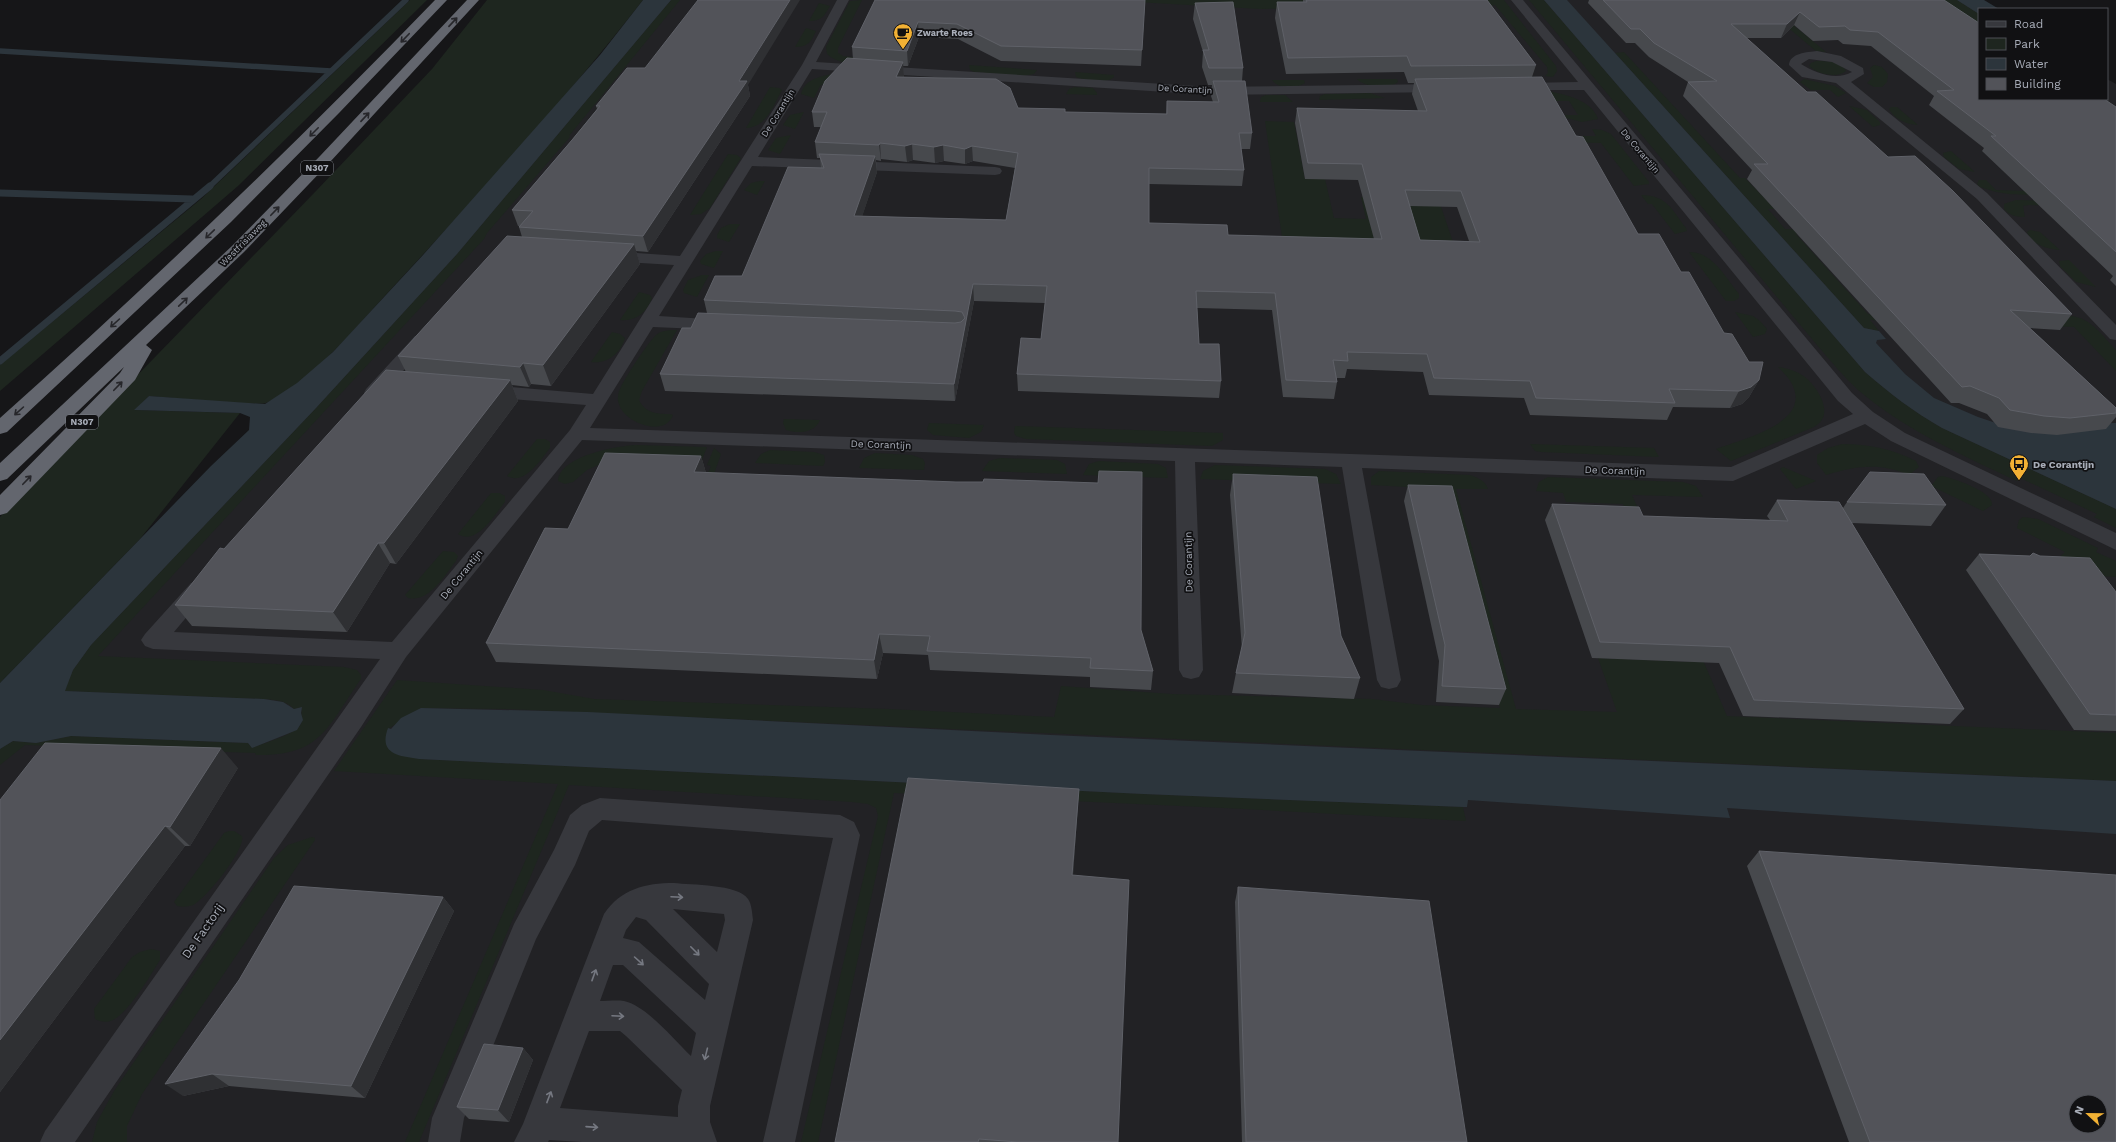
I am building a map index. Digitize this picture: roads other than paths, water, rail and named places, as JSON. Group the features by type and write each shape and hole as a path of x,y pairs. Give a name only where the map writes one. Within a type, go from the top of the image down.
{"highway":[{"name":"N307","path":"0,428 150,291 233,212 316,130 441,0"},
{"name":"Westfrisiaweg","path":"0,474 238,249 326,159 474,0"},
{"name":"N307","path":"0,508 128,376 154,330"}],"street":[{"name":"De Corantijn","path":"352,720 398,651 577,434 808,65 843,0"},
{"name":"De Corantijn","path":"1517,0 1586,86 1845,397 1866,416 1898,437 2116,542"},
{"name":"De Corantijn","path":"808,65 1212,91 1459,88"},
{"path":"1840,80 1982,196 2116,335"},
{"path":"1506,87 1586,86"},
{"path":"749,161 994,171"},
{"path":"587,254 686,261"},
{"path":"648,321 743,325"},
{"path":"363,405 435,324"},
{"path":"384,382 407,384"},
{"path":"471,389 598,400"},
{"name":"De Corantijn","path":"577,434 1733,474 1866,416"},
{"name":"De Corantijn","path":"1185,455 1191,670"},
{"path":"1351,461 1389,680"},
{"path":"211,576 153,640 398,651"},
{"name":"De Factorij","path":"56,1142 352,720"},
{"path":"444,1142 448,1118 524,933 565,856 579,824 591,813 600,809 840,828 845,830 847,835 779,1142"},
{"path":"675,896 732,902 738,908 739,920 694,1106 694,1122 699,1138 534,1133 603,951 614,923 620,913 632,903 644,897 675,896"},
{"path":"632,903 654,910 725,980"},
{"path":"603,951 629,952 713,1028"},
{"path":"579,1016 624,1016 637,1025 699,1086"}],"water":[{"path":"643,0 671,0 457,254 316,408 91,645 73,670 65,691 264,699 283,702 294,709 302,707 301,713 303,720 297,730 252,748 248,743 71,736 36,743 13,741 0,749 0,683 211,466 249,430 250,417 240,413 134,410 149,396 265,404 297,383 333,352 423,255 600,55"},
{"path":"1544,0 1567,0 1864,328 1879,331 1886,339 1877,340 1876,343 1905,374 1934,398 1978,417 2002,425 2116,423 2116,509 1942,428 1902,402 1865,372"},
{"path":"1957,0 1984,0 1997,8 1978,8 1978,13"},
{"path":"421,708 588,712 1051,735 2116,781 2116,834 1727,808 1730,818 1468,800 1467,807 1463,807 1143,794 419,759 398,755 388,749 386,737 388,728 391,729 401,718"}],"waterway":[{"path":"209,187 406,0"},
{"path":"0,51 331,71"},
{"path":"0,361 210,186"},
{"path":"0,193 192,199"}],"place":[{"name":"Zwarte Roes","path":"903,50"},
{"name":"De Corantijn","path":"2019,481"}]}
